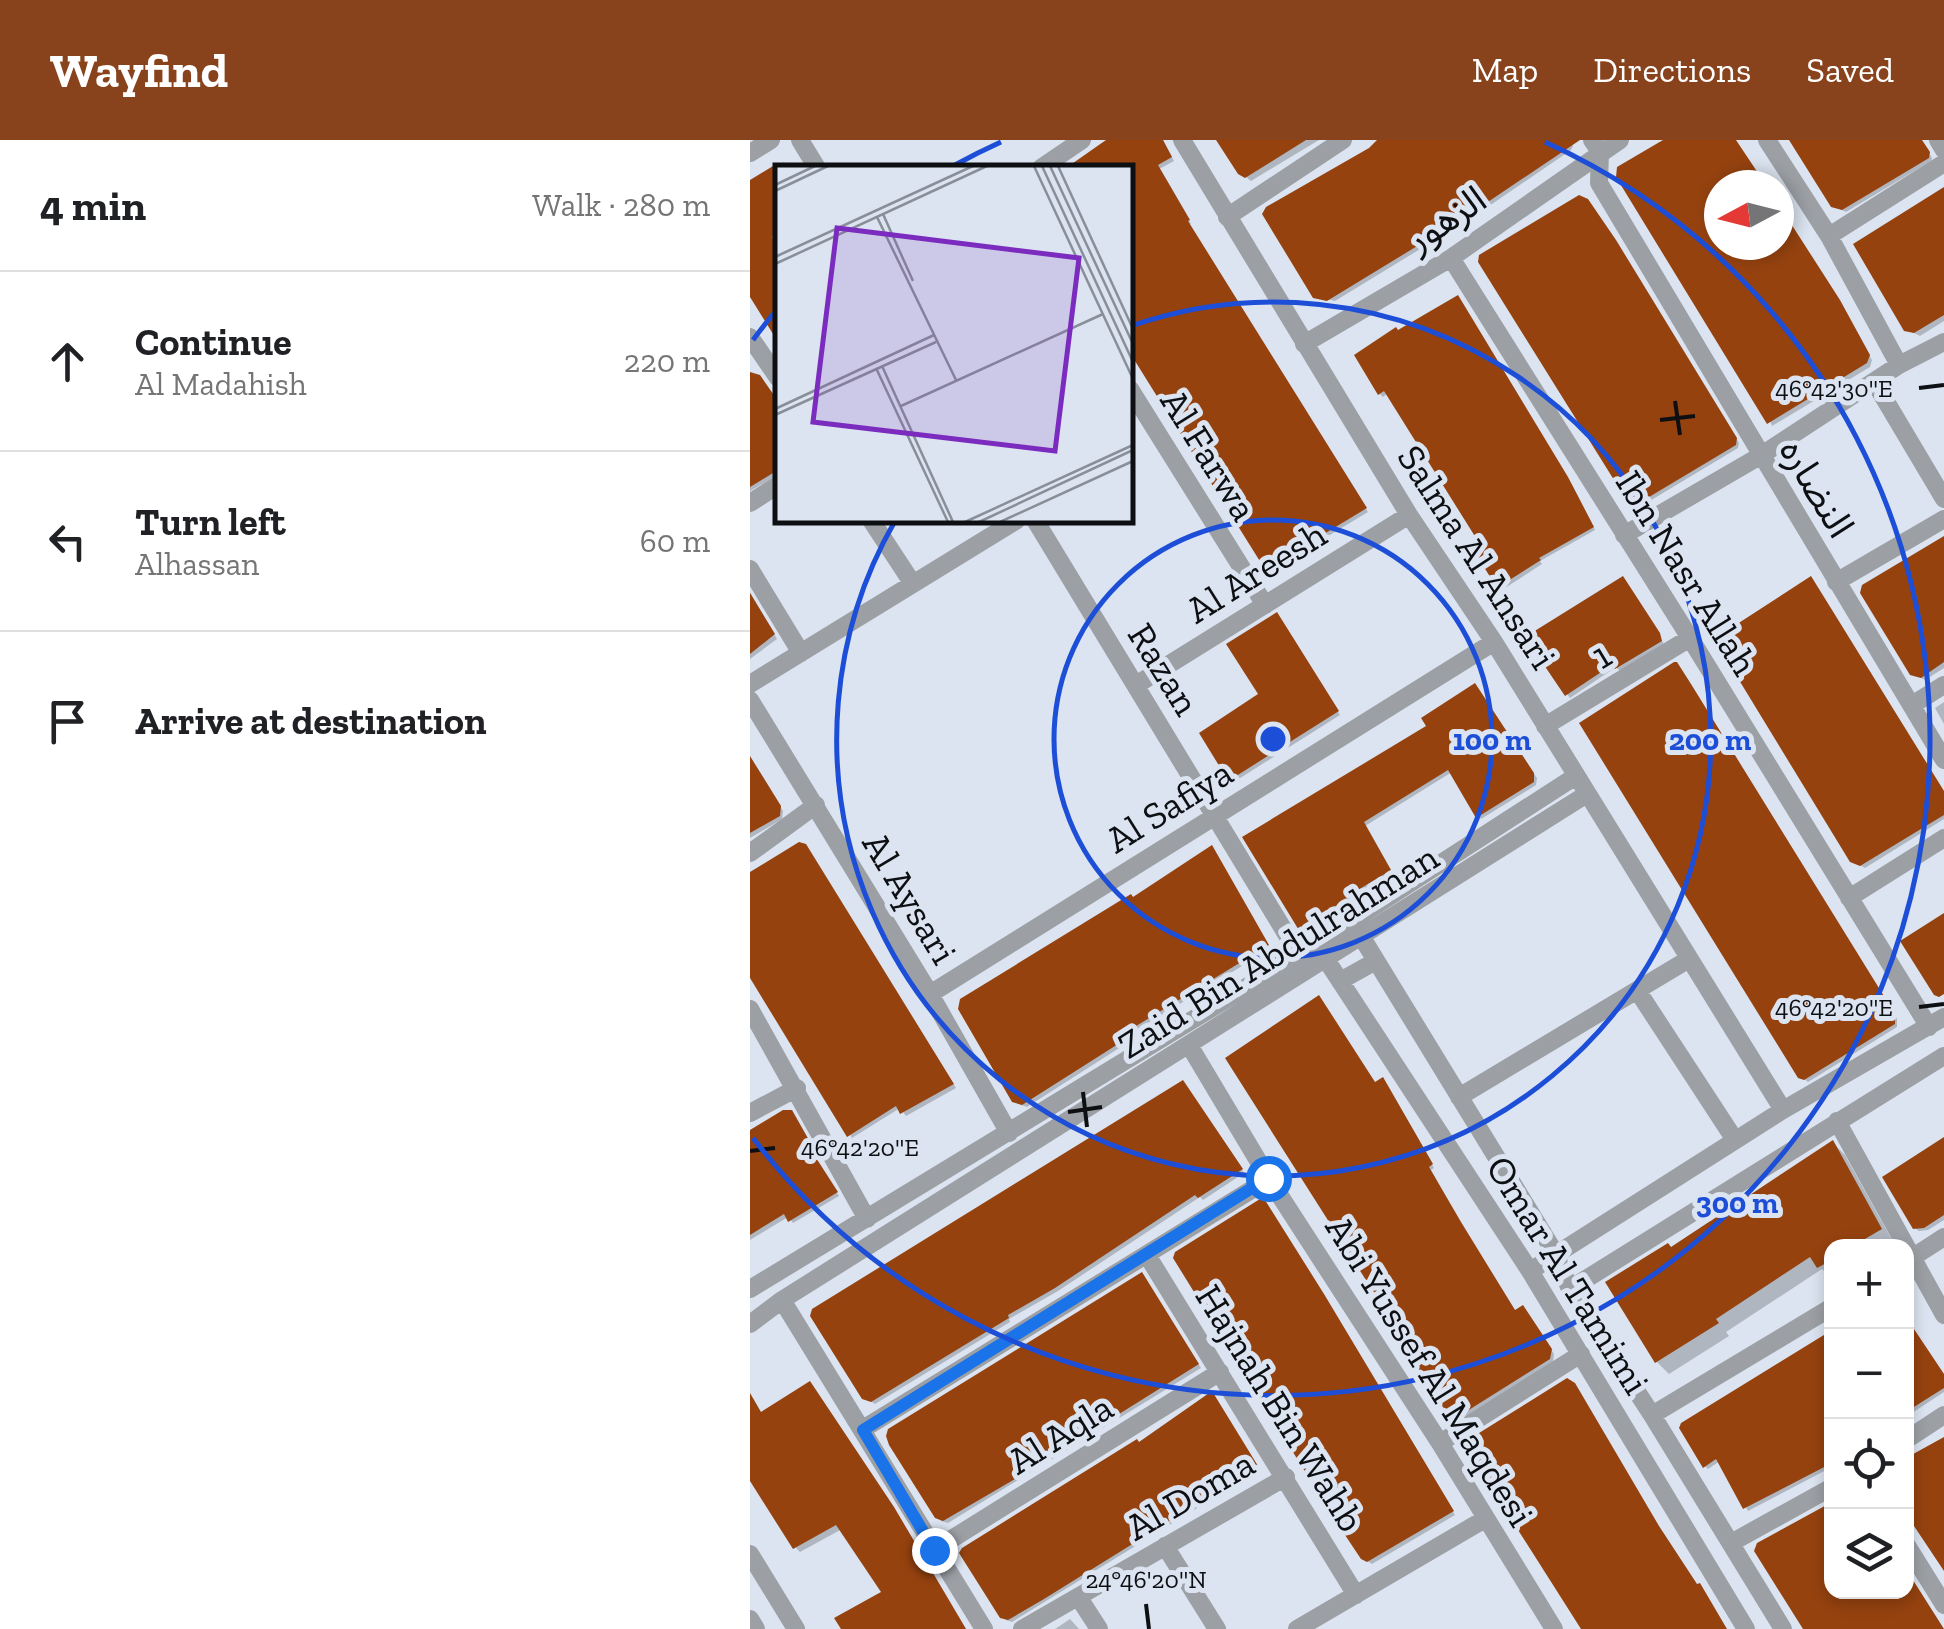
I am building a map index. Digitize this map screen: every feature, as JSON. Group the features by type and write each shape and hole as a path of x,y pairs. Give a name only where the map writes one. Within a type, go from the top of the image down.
{"street":[{"path":"750,153 771,140"},
{"path":"800,140 815,165"},
{"path":"1045,165 1082,140"},
{"name":"Salma Al Ansari","path":"1182,140 1409,514 1494,642 1782,1110"},
{"path":"1226,218 1343,140"},
{"name":"الزهور","path":"1304,344 1450,258 1596,146 1620,140"},
{"path":"1767,140 1829,236 1899,365"},
{"path":"1938,140 1944,150"},
{"name":"النضاره","path":"1596,146 1599,183 1944,760"},
{"path":"1829,236 1944,162"},
{"name":"Ibn Nasr Allah","path":"1450,258 1849,898 1936,1022"},
{"path":"1624,535 1760,456 1899,365 1944,342"},
{"path":"752,343 775,374"},
{"path":"1874,383 1944,500"},
{"name":"Al Farwa","path":"1132,393 1266,605"},
{"path":"750,503 775,487"},
{"name":"Al Areesh","path":"1136,685 1409,514"},
{"path":"1836,582 1944,519"},
{"path":"872,522 913,584"},
{"path":"750,684 1014,522"},
{"name":"Razan","path":"1036,522 1299,955"},
{"path":"750,568 802,653"},
{"name":"1","path":"1546,726 1690,638"},
{"name":"Al Safiya","path":"930,994 1494,642"},
{"path":"1912,705 1944,685"},
{"name":"Al Aysari","path":"750,700 930,994 1009,1133"},
{"name":"Zaid Bin Abdulrahman","path":"750,1289 1299,955 1576,776"},
{"name":"Zaid Bin Abdulrahman","path":"750,1324 782,1300 1587,794"},
{"path":"750,853 816,805"},
{"path":"1849,898 1944,838"},
{"path":"1361,936 1554,1253 1570,1288 1784,1629"},
{"path":"1459,1097 1689,959"},
{"name":"Omar Al Tamimi","path":"1327,960 1530,1270 1746,1629"},
{"path":"1340,981 1376,961"},
{"path":"1637,990 1736,1140"},
{"path":"750,1008 868,1220"},
{"path":"1530,1270 1782,1110 1936,1022"},
{"name":"Abi Yussef Al Maqdesi","path":"1189,1045 1268,1178 1440,1442 1554,1629"},
{"path":"1570,1288 1944,1056"},
{"path":"750,1113 796,1088"},
{"path":"1837,1121 1899,1239"},
{"path":"863,1430 1268,1178"},
{"path":"1914,1257 1944,1238"},
{"name":"Hajnah Bin Wahb","path":"1147,1254 1356,1596"},
{"path":"1914,1266 1944,1315"},
{"path":"782,1300 984,1629"},
{"path":"1652,1415 1824,1312"},
{"path":"1440,1442 1581,1354"},
{"name":"Al Aqla","path":"934,1550 1220,1372"},
{"path":"1914,1435 1944,1415"},
{"name":"Al Doma","path":"1022,1629 1286,1477"},
{"path":"1731,1543 1824,1491"},
{"path":"1297,1629 1485,1518"},
{"path":"1166,1546 1218,1629"},
{"path":"750,1554 796,1629"},
{"path":"1914,1557 1944,1605"},
{"path":"1079,1598 1098,1629"},
{"path":"750,1619 756,1629"}],"building":[{"path":"1106,140 1163,140 1172,157 1158,165 1188,221 1367,508 1271,566 1261,563 1132,356 1132,165 1070,165"},
{"path":"1216,140 1306,140 1245,178 1238,174"},
{"path":"1377,140 1580,140 1473,212 1327,301 1313,298 1262,214 1266,207"},
{"path":"1663,140 1736,140 1756,170 1704,170 1704,260 1794,260 1794,228 1870,355 1867,363 1767,424 1616,177 1617,167"},
{"path":"1789,140 1922,140 1930,152 1929,158 1842,210 1831,207"},
{"path":"778,163 772,237 775,337 750,297 750,180"},
{"path":"1944,187 1944,315 1914,333 1904,331 1853,244"},
{"path":"1579,195 1588,199 1616,240 1737,438 1736,445 1634,506 1629,504 1478,262 1479,255"},
{"path":"1458,295 1594,527 1539,558 1497,588 1469,543 1476,538 1384,391 1378,395 1354,355 1396,327 1398,330"},
{"path":"750,372 760,375 775,397 775,472 750,487"},
{"path":"1944,536 1944,662 1921,678 1910,675 1860,593 1862,585"},
{"path":"1623,576 1662,641 1615,669 1612,665 1565,696 1525,637"},
{"path":"1811,576 1944,791 1944,815 1860,866 1850,862 1714,639"},
{"path":"750,593 775,634 750,654"},
{"path":"1277,612 1339,711 1233,778 1226,777 1199,733 1258,694 1226,644"},
{"path":"1674,662 1895,1014 1895,1024 1804,1080 1798,1078 1579,723"},
{"path":"1475,683 1534,773 1534,782 1476,818 1448,770 1364,822 1391,870 1300,932 1242,837 1426,726 1421,718"},
{"path":"750,756 781,806 780,816 750,833"},
{"path":"799,842 806,844 954,1084 900,1114 896,1106 847,1137 750,978 750,872"},
{"path":"1212,845 1269,945 1123,1034 1126,1039 1022,1105 1012,1102 958,1009 960,999 1131,894 1133,897"},
{"path":"1944,913 1944,994 1939,997 1900,941"},
{"path":"1319,995 1375,1082 1383,1077 1433,1164 1429,1167 1515,1310 1523,1305 1552,1349 1550,1359 1456,1418 1448,1415 1225,1058"},
{"path":"1183,1080 1243,1169 1198,1198 1195,1195 1008,1315 1009,1318 871,1402 862,1399 810,1316 812,1309"},
{"path":"783,1110 792,1110 838,1192 788,1222 784,1214 750,1235 750,1130"},
{"path":"1944,1137 1944,1215 1924,1228 1913,1229 1882,1177"},
{"path":"1833,1140 1882,1229 1865,1239 1824,1239 1824,1264 1817,1268 1810,1257 1716,1319 1719,1323 1655,1363 1605,1282 1668,1243 1671,1247"},
{"path":"1260,1199 1265,1200 1324,1294 1454,1511 1367,1562 1335,1520 1173,1258 1175,1252"},
{"path":"1142,1272 1199,1364 943,1521 935,1518 889,1445 888,1429"},
{"path":"1914,1329 1944,1374 1944,1388 1914,1407"},
{"path":"1824,1335 1824,1467 1743,1509 1716,1459 1703,1468 1679,1428 1681,1423"},
{"path":"1567,1378 1575,1383 1659,1526 1727,1629 1581,1629 1463,1443"},
{"path":"810,1381 894,1507 966,1629 841,1629 834,1618 881,1592 836,1525 793,1549 750,1481 750,1393 761,1412"},
{"path":"1212,1391 1258,1466 1044,1599 1008,1620 1000,1618 959,1553 962,1548 1137,1439 1139,1442"},
{"path":"1944,1437 1944,1571 1914,1526 1914,1454"},
{"path":"1824,1506 1824,1599 1914,1599 1914,1582 1944,1629 1803,1629 1754,1551 1757,1543"}],"route":[{"path":"934,1550 863,1430 1268,1178"}]}
